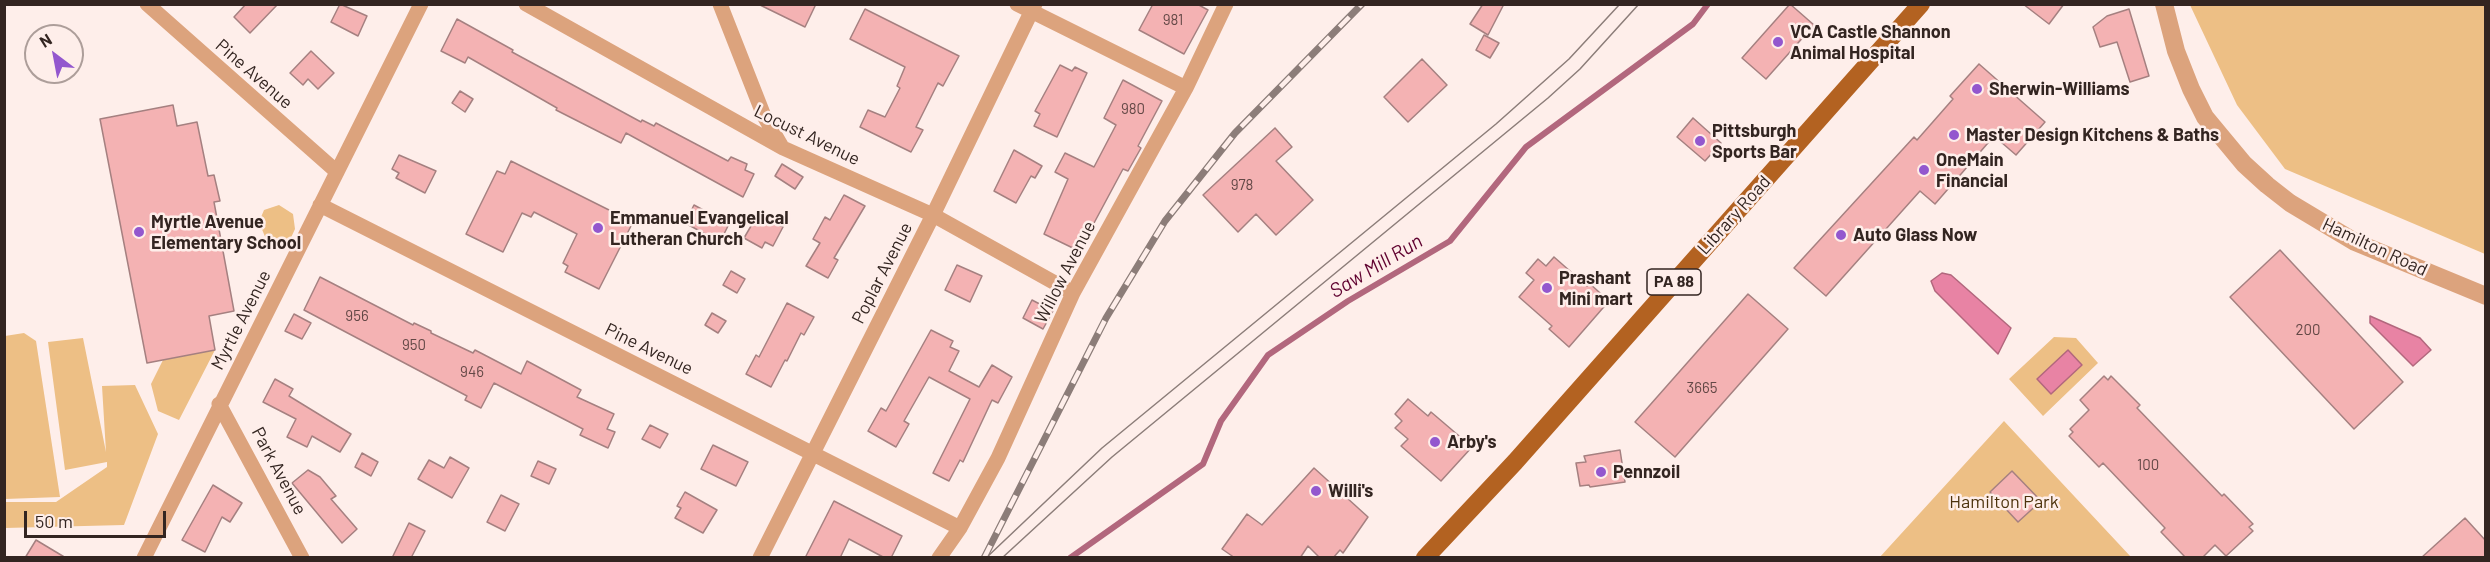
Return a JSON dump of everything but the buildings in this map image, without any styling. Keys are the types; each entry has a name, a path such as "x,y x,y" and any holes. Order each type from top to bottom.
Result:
{"main road":[{"name":"Library Road","path":"1425,558 1515,462 1921,4"}],"street":[{"name":"Pine Avenue","path":"147,4 337,172"},
{"name":"Myrtle Avenue","path":"144,558 421,4"},
{"name":"Locust Avenue","path":"526,4 783,148 933,215 1073,293"},
{"path":"720,4 764,116 783,148"},
{"path":"1017,4 1033,8 1186,88"},
{"name":"Willow Avenue","path":"939,558 960,528 998,458 1073,293 1186,88 1226,4"},
{"name":"Hamilton Road","path":"2164,4 2176,51 2205,117 2225,143 2259,178 2290,203 2355,242 2486,296"},
{"name":"Poplar Avenue","path":"760,558 933,215 1033,8"},
{"name":"Pine Avenue","path":"320,206 960,528"},
{"name":"Park Avenue","path":"219,404 302,558"}],"green space":[{"path":"2190,5 2485,5 2485,254 2285,169 2237,105"},
{"path":"279,205 293,214 295,229 289,242 275,248 268,244 259,222 264,210"},
{"path":"24,333 36,341 60,497 5,499 5,336"},
{"path":"2054,337 2076,338 2098,363 2043,416 2009,379"},
{"path":"83,338 106,452 102,386 135,385 158,434 124,525 5,528 5,502 56,502 107,467 107,462 65,470 48,342"},
{"path":"215,350 179,420 158,411 151,384 163,360"},
{"name":"Hamilton Park","path":"2004,421 2131,557 1879,558"}],"shaded area":[{"path":"1942,273 1951,275 2011,328 1998,354 1935,291 1931,281"},
{"path":"2370,316 2420,338 2431,350 2413,366 2370,323"},
{"path":"2068,350 2082,365 2051,394 2037,379"}],"waterway":[{"name":"Saw Mill Run","path":"1070,558 1203,464 1221,421 1268,355 1348,301 1450,241 1526,147 1693,24 1708,4"}],"tram line":[{"path":"986,558 1102,448 1496,124 1569,59 1620,4"},
{"path":"1002,558 1112,457 1548,98 1580,69 1639,4"}],"railway":[{"path":"984,558 1106,318 1165,221 1235,133 1362,4"}],"place":[{"name":"VCA Castle Shannon Animal Hospital","path":"1778,42"},
{"name":"Sherwin-Williams","path":"1977,89"},
{"name":"Master Design Kitchens & Baths","path":"1954,135"},
{"name":"Pittsburgh Sports Bar","path":"1700,141"},
{"name":"OneMain Financial","path":"1924,170"},
{"name":"Emmanuel Evangelical Lutheran Church","path":"598,228"},
{"name":"Myrtle Avenue Elementary School","path":"139,232"},
{"name":"Auto Glass Now","path":"1841,235"},
{"name":"Prashant Mini mart","path":"1547,288"},
{"name":"Arby's","path":"1435,442"},
{"name":"Pennzoil","path":"1601,472"},
{"name":"Willi's","path":"1316,491"}]}
